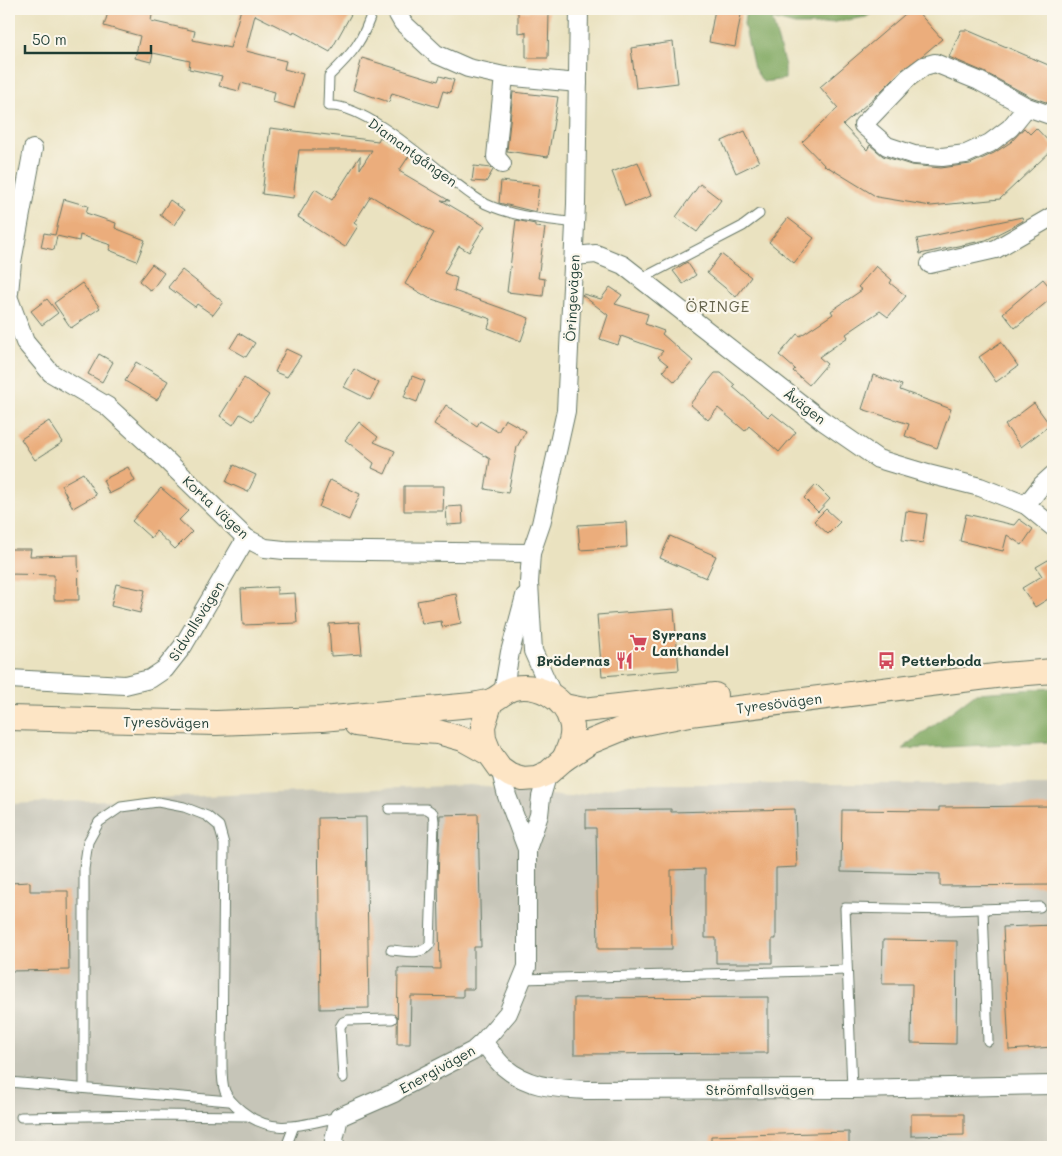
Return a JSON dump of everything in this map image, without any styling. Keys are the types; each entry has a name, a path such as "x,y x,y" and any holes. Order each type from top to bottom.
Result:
{"main road":[{"name":"Tyresövägen","path":"322,719 392,729 438,732 463,740 495,761 510,775 522,779 536,778 590,742 629,726 681,715 1003,675 1053,671"},
{"name":"Tyresövägen","path":"9,718 216,723 322,719 380,712 472,705 497,697 514,688 527,687 540,690 559,701 584,710 933,673 1003,675"},
{"path":"495,761 484,739 483,726 497,697"},
{"path":"556,766 570,746 572,733 571,722 559,701"}],"street":[{"path":"395,9 403,23 436,54 468,68 504,76 578,83"},
{"name":"Öringevägen","path":"559,701 533,651 529,583 531,553 540,524 566,411 576,222 579,9"},
{"path":"1027,107 1010,128 990,143 966,154 942,157 914,155 887,146 863,125 908,78 924,66 935,63 979,81 1027,107 1053,116"},
{"path":"502,164 496,157 504,76"},
{"path":"9,293 12,262 33,149"},
{"path":"930,264 996,249 1053,216"},
{"name":"Åvägen","path":"574,256 596,254 623,265 823,421 878,459 980,487 1026,505 1053,527"},
{"name":"Korta Vägen","path":"9,299 25,342 51,373 107,406 163,457 246,538 266,548 284,550 531,553"},
{"path":"1026,505 1053,475"},
{"name":"Sidvallsvägen","path":"9,679 125,685 150,679 165,670 183,646 246,538"},
{"name":"Öringevägen","path":"497,697 529,583"},
{"name":"Energivägen","path":"495,761 527,849"},
{"name":"Energivägen","path":"339,1117 394,1093 463,1056 483,1042 508,1013 527,967 527,849 539,815 541,797 556,766"},
{"name":"Strömfallsvägen","path":"483,1042 504,1066 520,1078 547,1088 586,1090 852,1089 1053,1086"},
{"path":"336,1147 334,1140 339,1117"}],"lane":[{"name":"Diamantgången","path":"373,9 367,27 352,55 329,76 328,106 351,110 378,123 484,203 508,212 576,222"},
{"path":"641,279 743,226 759,214"},
{"path":"84,1088 84,869 88,842 99,822 122,808 158,802 184,806 207,816 218,826 224,844 222,1084 229,1101 248,1116 266,1126 294,1126 339,1117"},
{"path":"389,809 427,809 433,813 434,821 430,944 427,950 420,952 391,950"},
{"path":"852,1089 845,908 951,910 1040,907"},
{"path":"983,909 988,1041"},
{"path":"522,978 847,970"},
{"path":"343,1078 340,1027 343,1022 348,1020 392,1019"},
{"path":"9,1082 229,1101"},
{"path":"21,1117 248,1116"},
{"path":"286,1147 294,1126"}],"shaded area":[{"path":"629,784 1053,784 1053,1147 9,1147 9,804 471,785 567,797"}],"green space":[{"path":"746,9 879,9 866,17 817,25 795,25 772,19 785,66 785,79 763,82 754,68 744,24"},
{"path":"1053,688 1053,742 902,749 976,693"}],"building":[{"path":"109,9 153,9 151,21 195,31 193,40 230,48 241,9 354,9 330,52 294,32 293,34 255,15 246,51 286,61 284,69 303,74 294,108 273,102 275,92 241,83 239,91 219,86 222,76 189,69 190,61 153,53 151,62 135,58 140,36 104,26"},
{"path":"715,9 742,9 735,47 709,42"},
{"path":"911,9 915,9 942,39 902,70 843,125 867,150 870,145 883,156 911,165 941,168 970,164 994,153 1011,142 1024,128 1030,134 1036,128 1053,146 1053,149 1000,199 931,206 877,197 827,168 802,142 838,108 820,87"},
{"path":"518,11 549,12 548,58 526,58 526,32 518,33"},
{"path":"961,30 967,30 1053,67 1052,104 1031,97 984,72 949,57"},
{"path":"673,42 678,83 636,88 631,48"},
{"path":"362,58 438,81 440,76 454,80 450,93 443,91 438,107 392,93 389,102 353,90"},
{"path":"513,92 558,97 548,157 507,151"},
{"path":"270,128 378,141 380,137 409,156 399,171 450,201 441,200 485,226 469,252 459,246 444,273 457,278 454,291 529,318 521,341 488,328 491,319 429,298 405,284 434,233 371,196 354,223 358,226 345,247 298,217 315,189 332,200 360,156 360,169 372,150 299,150 293,198 262,194"},
{"path":"745,131 759,162 736,173 722,141"},
{"path":"638,162 651,196 625,206 612,172"},
{"path":"474,166 491,168 493,170 486,182 472,181"},
{"path":"501,181 539,185 536,212 499,203"},
{"path":"700,184 721,200 697,232 676,217"},
{"path":"64,199 88,206 86,213 116,223 115,228 145,240 137,261 109,250 111,245 80,235 79,241 57,236 54,250 41,247 44,233 55,235"},
{"path":"170,200 184,210 174,225 160,215"},
{"path":"1022,217 1023,221 986,240 920,254 917,239"},
{"path":"788,218 814,238 794,263 769,242"},
{"path":"516,220 535,224 535,227 545,228 538,278 545,279 543,296 507,292"},
{"path":"721,254 751,277 736,297 707,273"},
{"path":"687,262 696,275 683,284 673,271"},
{"path":"152,264 164,273 151,291 139,281"},
{"path":"876,266 892,280 890,283 906,296 888,317 880,311 846,334 848,337 819,357 827,364 809,385 779,355 797,334 800,336 833,314 831,311 862,290 858,287"},
{"path":"182,270 223,302 213,315 197,304 195,307 168,287"},
{"path":"1043,279 1053,291 1053,297 1015,328 1003,313"},
{"path":"82,283 100,308 71,328 54,303"},
{"path":"610,287 622,295 615,304 648,314 645,324 664,331 662,334 693,361 675,382 663,371 668,365 658,357 663,351 621,336 618,345 600,339 608,315 582,295 601,299"},
{"path":"47,299 58,313 42,325 31,311"},
{"path":"239,333 255,343 246,357 230,348"},
{"path":"1001,342 1018,366 996,382 979,357"},
{"path":"286,349 301,356 287,377 275,372"},
{"path":"99,354 113,362 102,382 88,374"},
{"path":"136,362 168,381 157,400 125,381"},
{"path":"354,369 379,383 370,400 344,387"},
{"path":"715,373 721,373 735,385 733,387 768,417 772,413 796,432 779,452 749,426 745,431 718,408 708,420 690,404"},
{"path":"873,375 902,385 900,390 951,409 937,448 905,436 909,424 862,409"},
{"path":"412,376 425,381 417,402 404,397"},
{"path":"244,378 269,395 252,421 240,414 233,425 220,416"},
{"path":"1034,403 1050,425 1021,447 1005,425"},
{"path":"446,405 477,426 480,421 498,432 505,419 526,431 517,447 508,493 485,489 490,459 434,424"},
{"path":"49,421 63,442 35,460 21,439"},
{"path":"359,422 378,437 374,442 395,451 385,474 372,468 374,463 345,440"},
{"path":"234,465 256,475 248,492 226,482"},
{"path":"128,467 135,481 109,494 103,480"},
{"path":"83,473 96,495 73,508 61,485"},
{"path":"330,480 360,494 349,520 319,507"},
{"path":"816,485 830,499 818,512 804,498"},
{"path":"404,486 444,486 443,511 404,511"},
{"path":"161,488 188,511 179,520 192,532 175,549 156,531 151,538 132,521"},
{"path":"462,506 463,524 447,525 446,507"},
{"path":"826,509 840,522 828,534 814,521"},
{"path":"906,511 927,514 923,543 902,540"},
{"path":"966,514 1014,525 1019,519 1033,529 1022,545 1007,535 1003,551 960,541"},
{"path":"626,522 627,547 580,550 578,525"},
{"path":"670,536 716,556 706,578 660,558"},
{"path":"9,549 31,549 30,556 78,555 79,600 54,600 54,575 9,574"},
{"path":"1048,560 1053,568 1053,596 1035,607 1022,588 1042,576 1036,567"},
{"path":"116,584 145,590 140,613 111,606"},
{"path":"277,587 277,594 295,593 297,623 243,625 241,589"},
{"path":"456,594 461,623 442,627 441,621 422,624 417,601"},
{"name":"Syrrans Lanthandel","path":"674,609 679,670 602,676 597,615"},
{"path":"359,622 362,654 331,656 329,624"},
{"path":"1053,806 1053,885 940,886 940,874 841,872 842,810 939,811 939,807"},
{"path":"671,809 671,812 795,809 797,867 776,868 776,939 772,939 772,963 716,963 716,938 705,938 705,869 671,870 672,949 598,949 596,828 586,828 586,810"},
{"path":"478,814 481,947 474,947 474,989 463,989 463,997 411,996 410,1044 397,1044 398,968 440,969 438,882 440,815"},
{"path":"366,817 369,1008 320,1009 318,818"},
{"path":"30,882 30,891 68,891 69,970 9,971 9,883"},
{"path":"1053,925 1053,1047 1009,1050 1003,927"},
{"path":"883,940 957,941 956,1044 911,1043 912,984 882,984"},
{"path":"768,997 768,1053 574,1054 574,998"},
{"path":"911,1114 964,1114 964,1135 911,1136"},
{"path":"849,1132 849,1147 711,1147 711,1136"}],"place":[{"name":"Syrrans Lanthandel","path":"638,642"},
{"name":"Brödernas","path":"624,660"},
{"name":"Petterboda","path":"887,660"}],"district":[{"name":"ÖRINGE","path":"718,306"}]}
